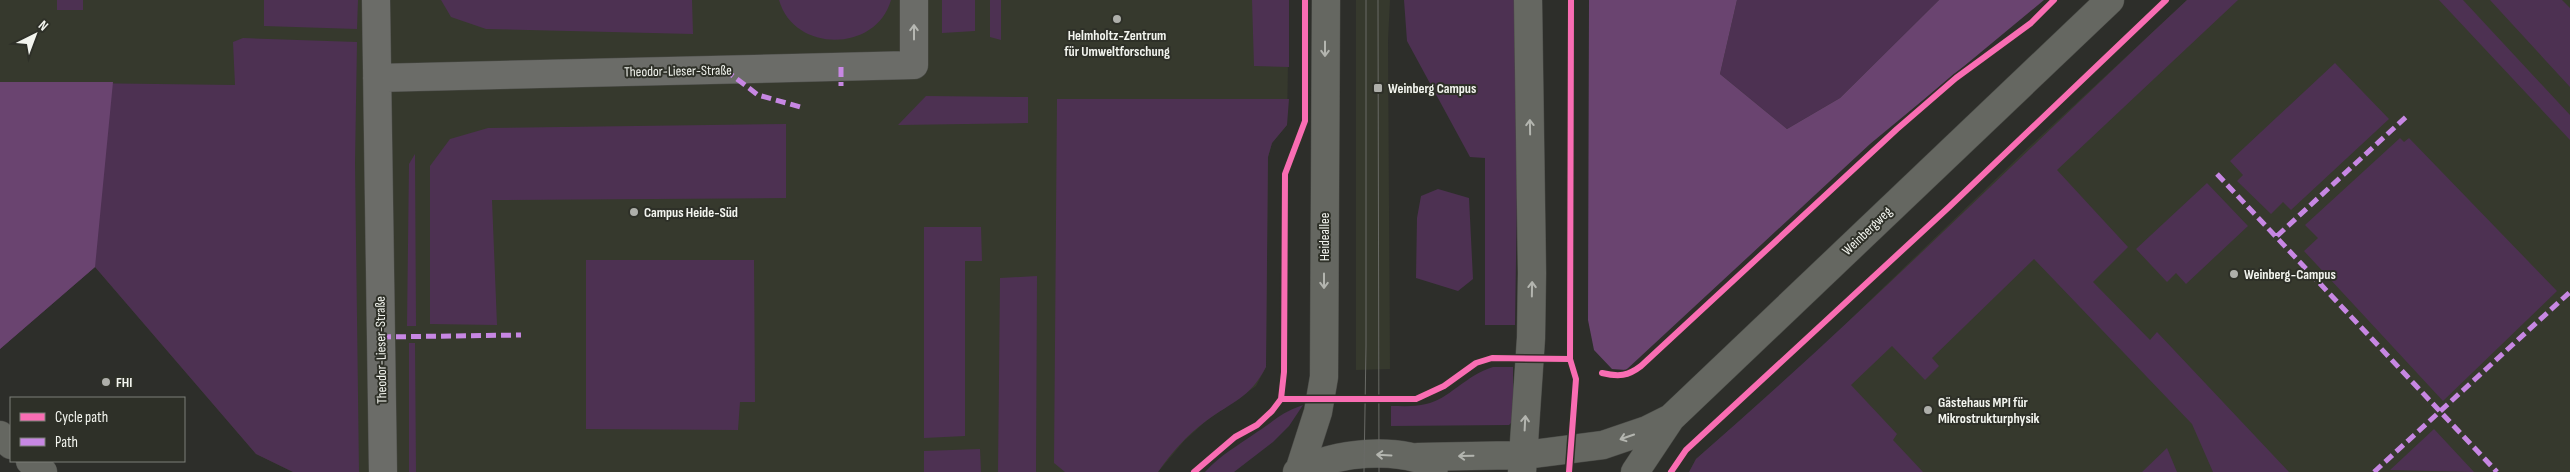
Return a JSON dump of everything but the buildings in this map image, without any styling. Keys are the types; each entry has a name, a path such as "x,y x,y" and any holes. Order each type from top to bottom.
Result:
{"main road":[{"name":"Heideallee","path":"1298,471 1318,412 1324,378 1326,0"},
{"path":"1523,463 1532,273 1528,0"},
{"name":"Weinbergweg","path":"1635,472 1672,418 2110,0"},
{"path":"1298,471 1334,459 1364,455 1523,463 1603,445 1647,430 1672,418"},
{"path":"0,435 10,444"},
{"path":"1418,457 1447,472"},
{"path":"31,462 43,472"}],"street":[{"name":"Theodor-Lieser-Straße","path":"376,0 383,472"},
{"name":"Theodor-Lieser-Straße","path":"377,78 914,65 914,0"}],"shaded area":[{"name":"Campus Heide-Süd","path":"0,0 1289,0 1287,125 1272,143 1268,157 1266,367 1256,386 1206,421 1184,441 1158,472 293,472 256,454 95,267 0,349"},
{"path":"57,0 83,0 83,10 57,10"},
{"path":"264,0 358,0 357,29 264,26"},
{"path":"441,0 692,0 693,34 486,29 451,17"},
{"path":"779,0 891,0 882,17 869,30 853,37 835,40 817,37 801,30 788,17"},
{"path":"942,0 975,0 975,31 942,33"},
{"path":"990,0 1001,0 1001,40 990,37"},
{"path":"1252,0 1289,0 1289,67 1254,66"},
{"path":"1356,0 1390,0 1388,41 1390,369 1356,370"},
{"path":"1404,0 1520,0 1515,325 1485,325 1485,158 1470,157 1407,41"},
{"path":"1589,0 1737,0 1720,74 1787,129 1840,98 1939,0 2044,0 1870,144 1626,370 1612,369 1594,350 1588,320"},
{"path":"1737,0 1939,0 1840,98 1787,129 1720,74"},
{"name":"Weinberg-Campus","path":"2187,0 2570,0 2570,472 1689,472 1696,459 1799,369 2029,147"},
{"path":"2187,0 2238,0 2057,170 2128,247 2093,282 2150,340 2157,332 2289,472 2213,472 2192,424 2034,259 1932,358 1939,366 1925,380 1892,346 1851,385 1897,434 1893,440 1923,472 1689,472 1696,459 1882,290"},
{"path":"2439,0 2463,0 2570,115 2570,140"},
{"path":"2490,0 2562,0 2570,8 2570,87"},
{"path":"243,38 357,42 355,163 359,472 293,472 256,454 95,267 0,349 0,82 235,85 233,42"},
{"path":"2335,63 2389,119 2291,210 2283,202 2271,214 2237,181 2243,175 2230,161"},
{"path":"0,82 113,82 95,267 0,349"},
{"path":"926,96 1028,97 1028,123 898,125"},
{"path":"1057,99 1289,99 1287,125 1272,143 1268,157 1266,367 1260,378 1247,393 1192,432 1158,472 1065,472 1054,463"},
{"path":"786,124 786,198 492,200 497,325 430,324 430,166 450,139 488,128"},
{"path":"2400,138 2404,142 2409,138 2557,291 2443,401 2304,251 2318,238 2305,225"},
{"path":"415,154 416,326 407,326 409,164"},
{"path":"2207,183 2248,226 2186,284 2176,273 2167,282 2136,249"},
{"path":"1438,189 1469,198 1473,279 1458,291 1416,278 1417,218 1421,196"},
{"path":"924,227 981,227 982,261 965,261 965,436 924,438"},
{"path":"586,260 754,260 755,402 740,402 738,430 586,429"},
{"path":"1037,276 1036,472 998,472 1000,278"},
{"path":"409,343 415,343 416,472 409,472"},
{"path":"1493,367 1513,367 1513,421 1509,425 1391,426 1391,406 1417,406 1434,402 1474,376"},
{"path":"1303,405 1289,426 1273,442 1234,472 1205,472 1223,455 1278,417"},
{"path":"2434,429 2474,472 2390,470"},
{"path":"2167,448 2177,472 2142,472"},
{"path":"980,449 981,472 924,472 924,451"}],"tram line":[{"path":"1364,472 1366,0"},
{"path":"1378,0 1379,472"}],"marked path":[{"path":"841,67 841,86"},
{"path":"725,70 758,95 804,108"},
{"path":"2277,236 2407,116"},
{"path":"2217,174 2497,472"},
{"path":"2374,472 2570,292"},
{"path":"381,337 521,335"}],"cycle path":[{"path":"1194,472 1235,437 1257,425 1272,411 1281,399 1284,372 1285,174 1305,121 1305,0"},
{"path":"1569,472 1576,379 1570,359 1571,0"},
{"path":"1602,373 1623,375 1641,366 1897,129 1956,78 2031,23 2054,0"},
{"path":"1671,472 1686,450 1949,207 2166,0"},
{"path":"1281,399 1416,399 1444,386 1476,363 1492,358 1570,359"}],"place":[{"name":"Helmholtz-Zentrum für Umweltforschung","path":"1117,19"},
{"name":"Weinberg Campus","path":"1378,88"},
{"name":"Campus Heide-Süd","path":"634,212"},
{"name":"Weinberg-Campus","path":"2234,274"},
{"name":"FHI","path":"106,382"},
{"name":"Gästehaus MPI für Mikrostrukturphysik","path":"1928,410"}]}
